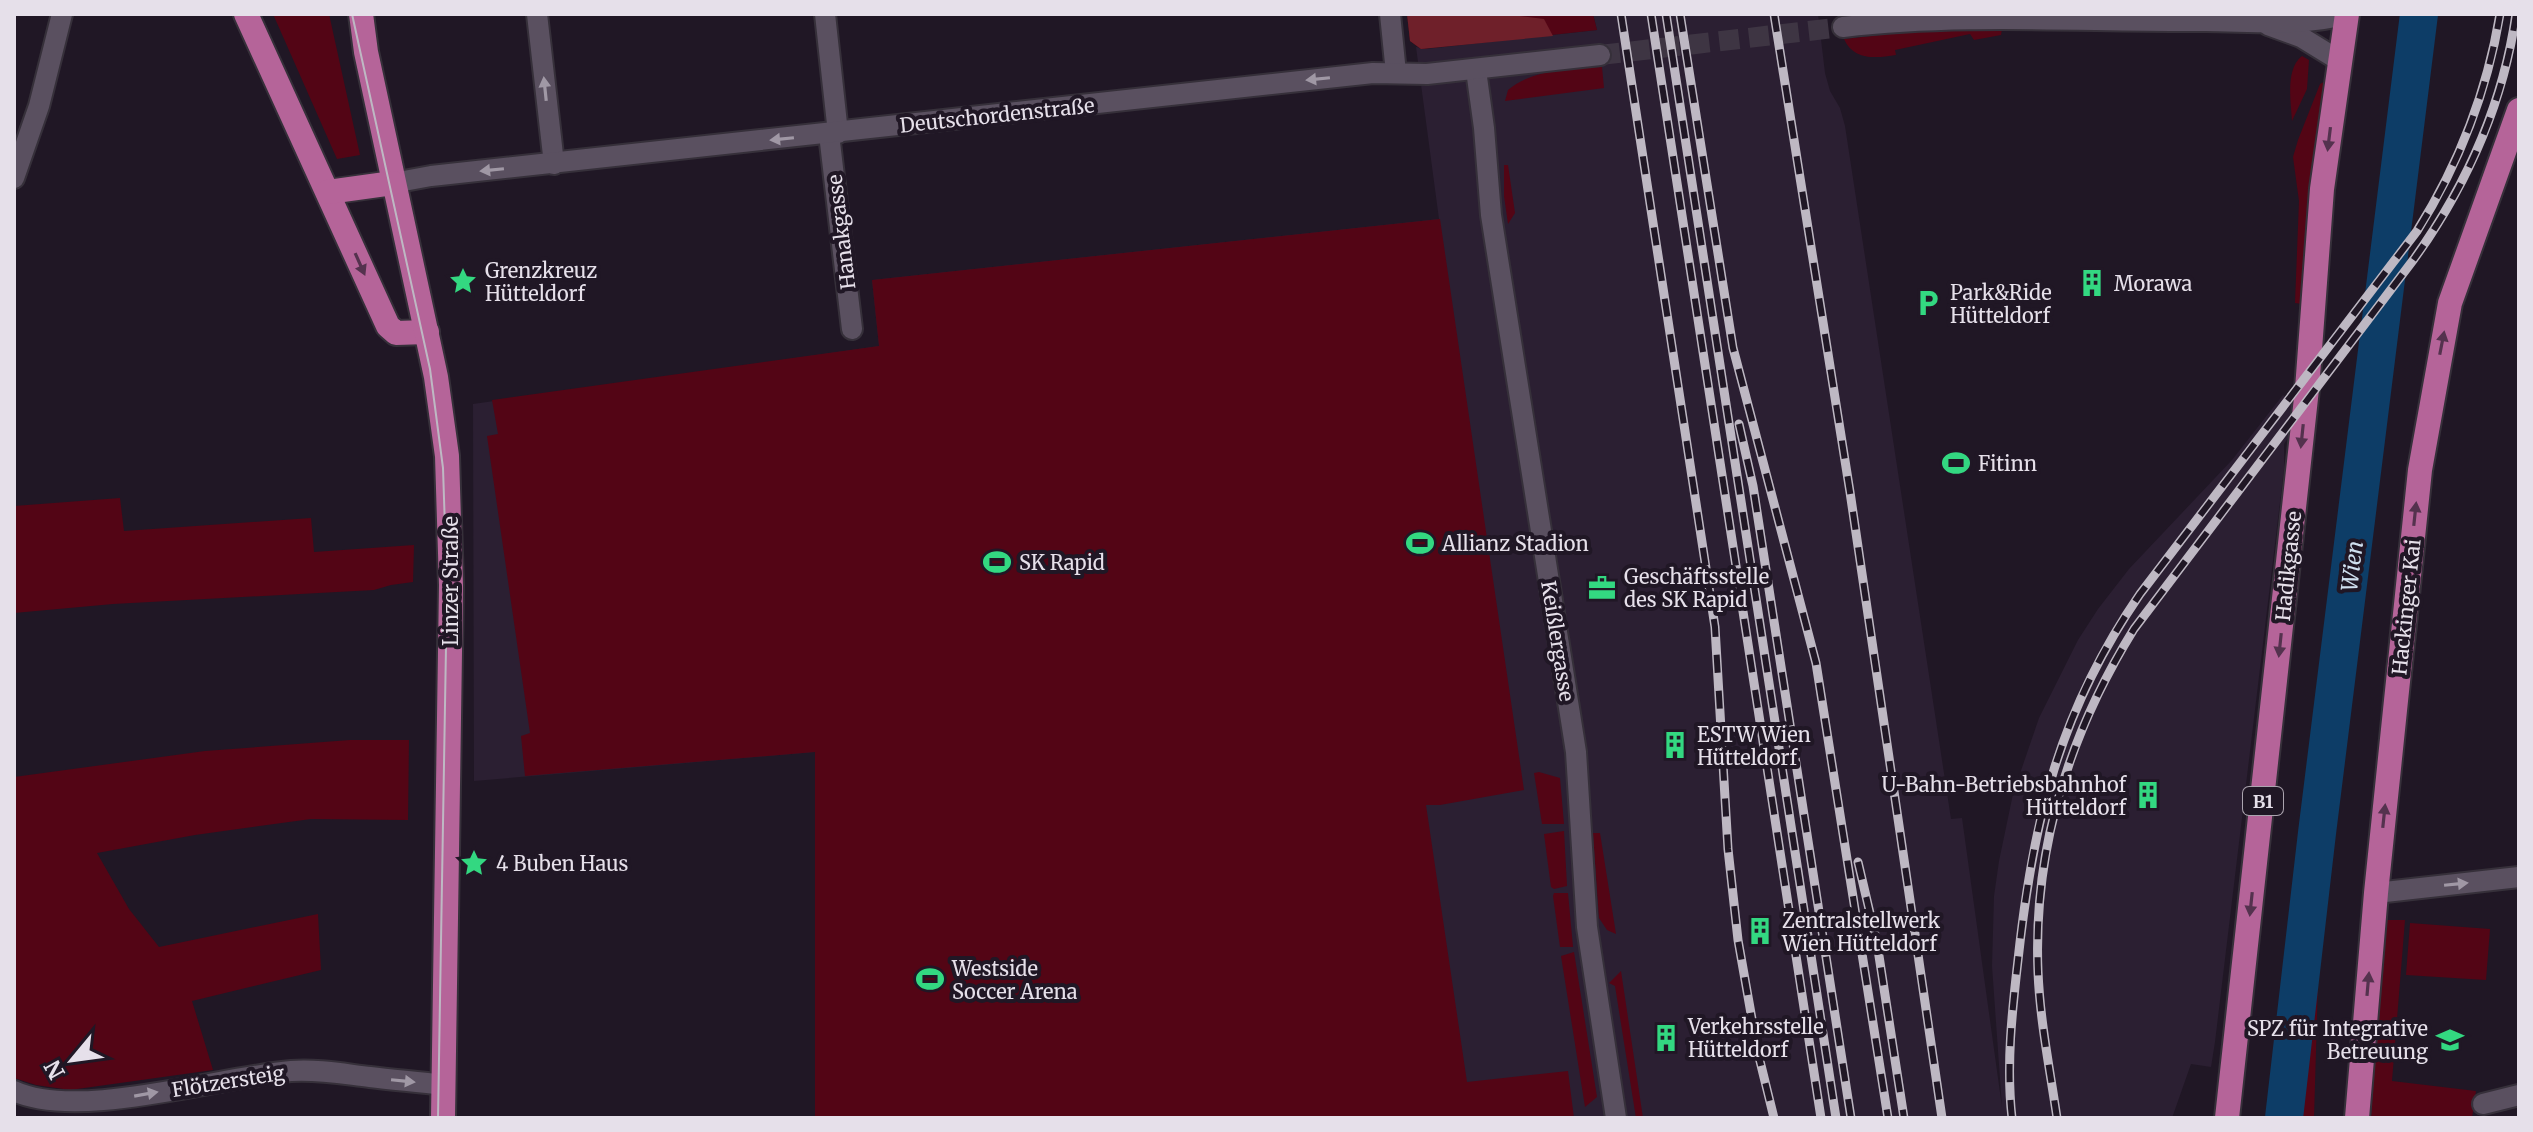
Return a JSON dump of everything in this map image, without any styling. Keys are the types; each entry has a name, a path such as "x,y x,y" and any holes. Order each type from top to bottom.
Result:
{"main road":[{"path":"246,14 390,330 400,333 427,332"},
{"name":"Linzer Straße","path":"352,14 366,52"},
{"name":"Linzer Straße","path":"361,14 366,52 444,422 450,496 443,1118"},
{"name":"Hadikgasse","path":"2227,1118 2307,389 2322,189 2346,14"},
{"name":"Hackinger Kai","path":"2357,1118 2376,893 2427,419 2450,303 2519,110"},
{"path":"328,192 393,183"}],"street":[{"path":"14,178 39,106 62,14"},
{"path":"537,14 554,164"},
{"name":"Hanakgasse","path":"825,14 852,329"},
{"path":"1390,14 1396,73"},
{"path":"1843,27 1972,18 2324,18 2346,14"},
{"path":"2261,18 2301,37 2340,61"},
{"name":"Deutschordenstraße","path":"393,183 431,176 1347,76 1476,70 1600,55"},
{"name":"Keißlergasse","path":"1476,70 1491,215 1576,752 1584,907 1616,1118"},
{"path":"2376,893 2519,877"},
{"name":"Flötzersteig","path":"14,1091 28,1097 76,1101 122,1098 247,1076 295,1071 329,1071 443,1085"},
{"path":"2483,1104 2519,1095"}],"shaded area":[{"path":"273,14 329,14 360,155 337,159"},
{"path":"1407,14 1593,14 1597,30 1421,49 1410,41"},
{"path":"1407,14 1502,14 1544,19 1553,36 1421,49 1410,41"},
{"path":"1593,14 1818,14 1825,73 1845,126 1951,819 1962,818 2002,1107 1992,966 1994,896 2013,794 2039,718 2078,640 2129,569 2232,460 2283,395 2294,403 2290,435 2284,444 2284,469 2211,1067 2191,1064 2172,1118 815,1118 815,752 474,781 473,404 879,346 872,280 1439,219 1416,47 1426,49 1597,30"},
{"path":"1936,29 1985,30 2002,29 2001,35 1974,40 1970,34 1895,50 1896,55 1881,57 1860,55 1844,39"},
{"path":"2302,56 2309,60 2307,89 2292,121 2291,77"},
{"path":"1602,67 1604,88 1505,101 1508,90 1540,74"},
{"path":"2324,82 2302,304 2295,303 2299,201 2293,157 2320,84"},
{"path":"1504,165 1508,165 1515,213 1508,224 1504,196"},
{"name":"SK Rapid","path":"1440,219 1524,790 1426,805 1467,1082 1568,1071 1574,1118 815,1118 815,752 525,776 521,736 530,733 487,436 498,434 492,400 879,346 872,280"},
{"path":"120,498 124,531 311,518 314,552 414,545 413,582 374,590 113,604 14,613 14,506"},
{"path":"350,740 409,740 408,820 311,819 97,853 129,909 159,947 318,914 321,970 192,1001 213,1070 70,1090 14,1078 14,777 205,751"},
{"path":"1534,773 1560,778 1564,824 1542,824"},
{"path":"1564,831 1567,886 1554,889 1551,887 1544,834"},
{"path":"1593,833 1600,833 1616,934 1607,930 1599,918"},
{"path":"1554,893 1568,893 1573,947 1560,947"},
{"path":"2385,920 2405,920 2392,1081 2476,1091 2472,1118 2371,1118"},
{"path":"2410,923 2490,929 2486,980 2406,975"},
{"path":"1574,952 1597,1097 1585,1107 1561,956"},
{"path":"1621,971 1643,1118 1636,1118 1615,986 1609,983"},
{"path":"2287,979 2293,988 2285,1044 2280,1047"},
{"path":"2318,982 2314,1118 2291,1118 2295,1050 2303,1037 2309,990"}],"water":[{"path":"2289,969 2316,971 2318,982 2309,990 2303,1037 2295,1050 2291,1118 2272,1118 2280,1074 2279,1047 2285,1044 2293,989 2287,979"}],"waterway":[{"name":"Wien","path":"2284,1118 2419,14"}],"tunnel":[{"path":"1600,55 1843,27"}],"tram line":[{"path":"352,14 430,369 443,468 447,588 438,1118"}],"railway":[{"path":"1621,14 1715,627 1728,849 1738,940 1758,1053 1774,1118"},
{"path":"1651,14 1821,1118"},
{"path":"1666,14 1836,1118"},
{"path":"1680,14 1733,348 1816,663 1888,1118"},
{"path":"1774,14 1850,492 1942,1118"},
{"path":"2012,1118 2012,1019 2032,860 2054,769 2089,681 2140,594 2417,231 2446,180 2469,127 2487,71 2500,14"},
{"path":"2057,1118 2039,990 2038,926 2049,837 2074,751 2091,710 2134,629 2433,231 2466,173 2492,112 2516,14"},
{"path":"1739,424 1753,486 1851,1118"},
{"path":"1858,862 1877,943 1904,1118"}],"place":[{"name":"Grenzkreuz Hütteldorf","path":"463,281"},
{"name":"Morawa","path":"2092,283"},
{"name":"Park&Ride Hütteldorf","path":"1928,303"},
{"name":"Fitinn","path":"1956,463"},
{"name":"Allianz Stadion","path":"1420,543"},
{"name":"SK Rapid","path":"997,562"},
{"name":"Geschäftsstelle des SK Rapid","path":"1602,588"},
{"name":"ESTW Wien Hütteldorf","path":"1675,745"},
{"name":"U-Bahn-Betriebsbahnhof Hütteldorf","path":"2148,795"},
{"name":"4 Buben Haus","path":"474,863"},
{"name":"Zentralstellwerk Wien Hütteldorf","path":"1760,931"},
{"name":"Westside Soccer Arena","path":"930,979"},
{"name":"Verkehrsstelle Hütteldorf","path":"1666,1038"},
{"name":"SPZ für Integrative Betreuung","path":"2450,1040"}]}
